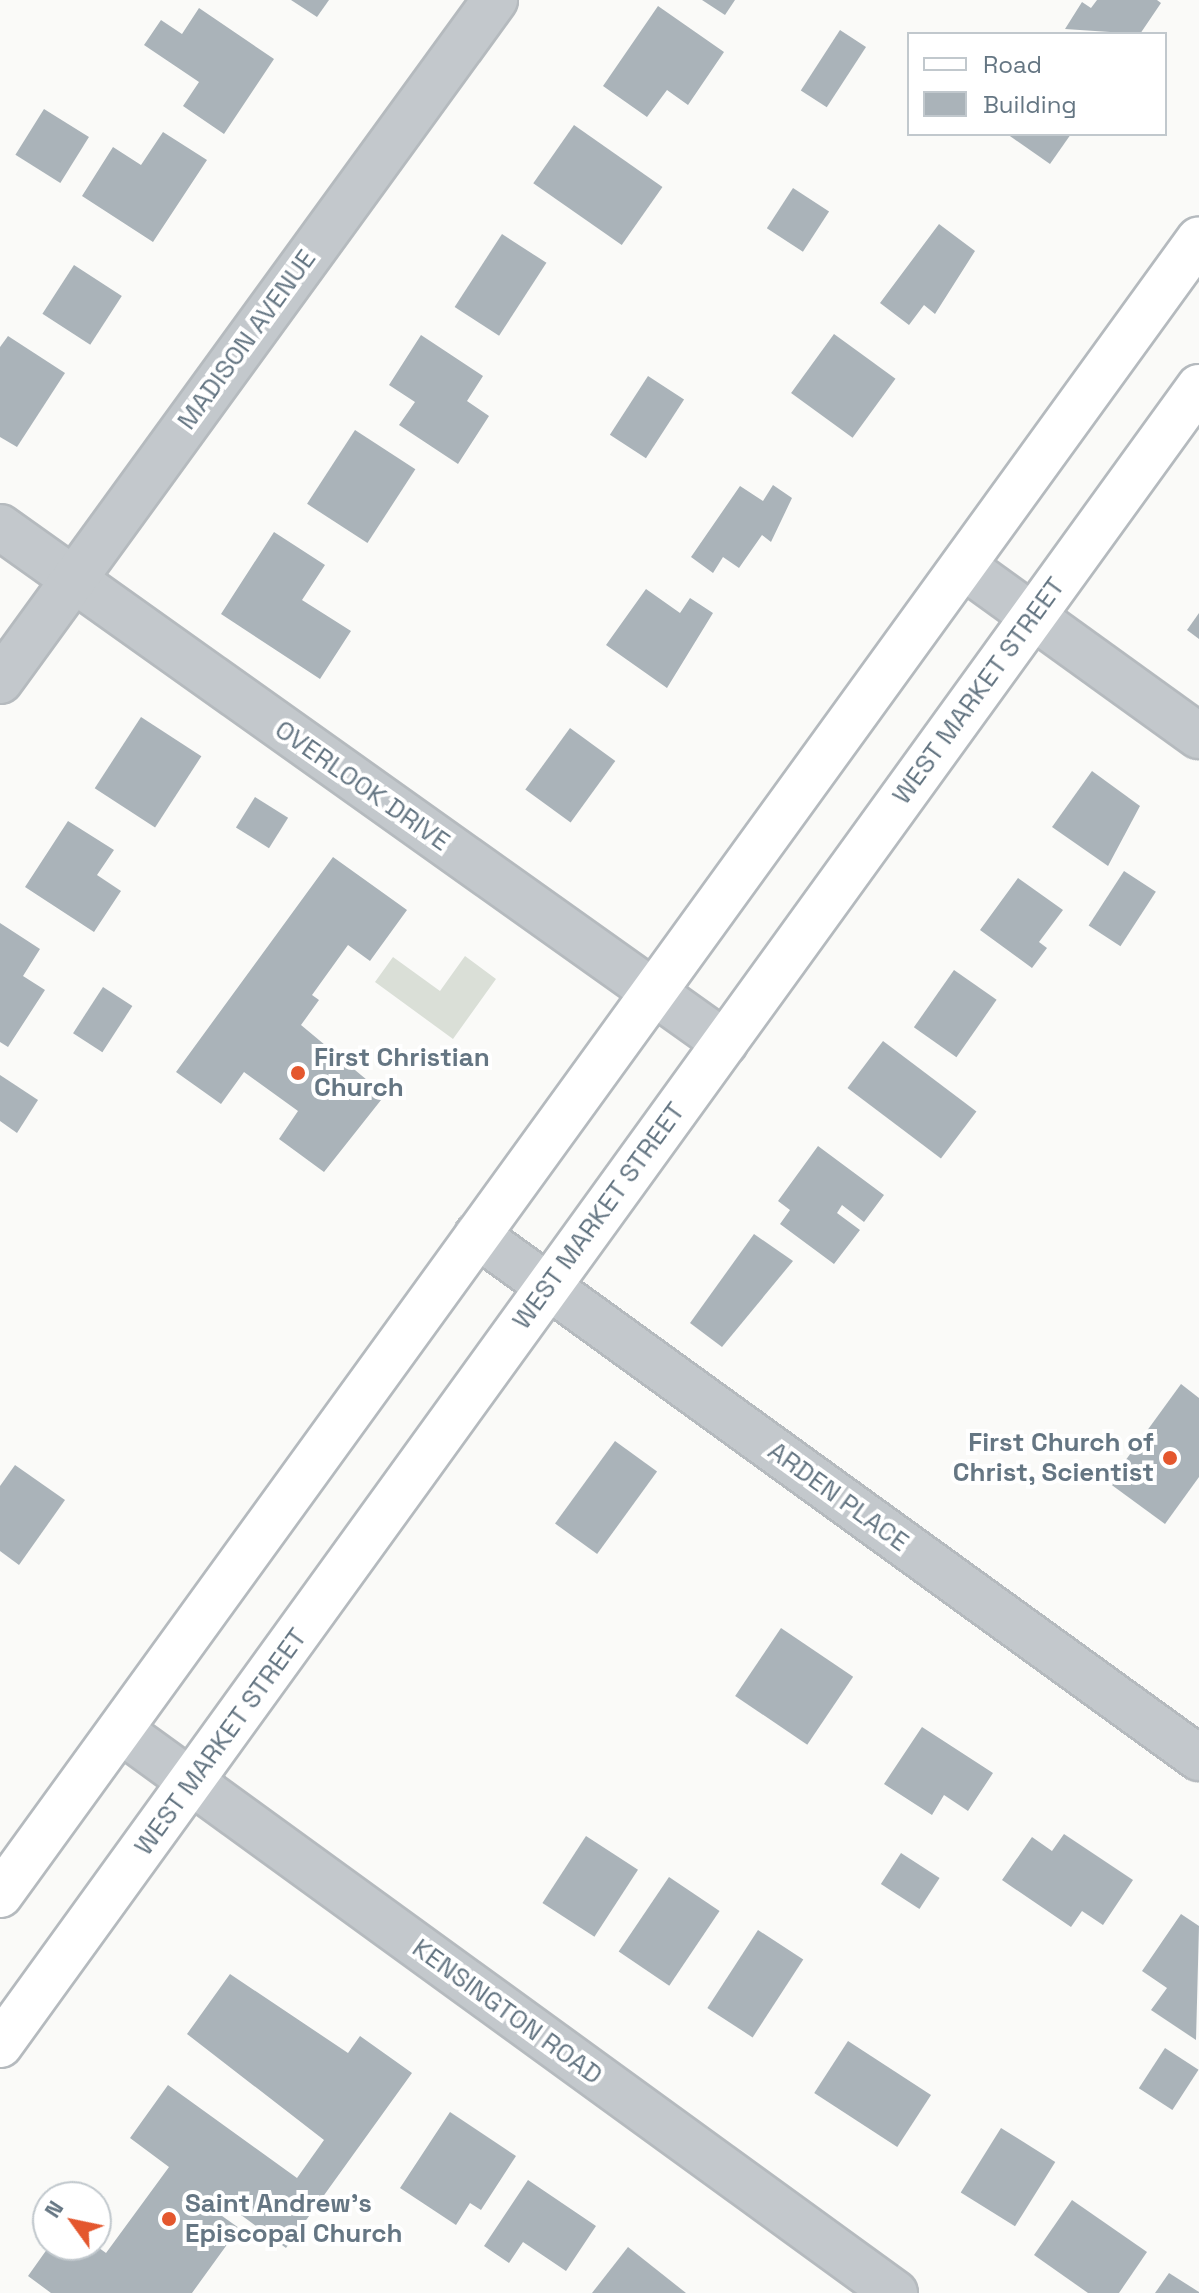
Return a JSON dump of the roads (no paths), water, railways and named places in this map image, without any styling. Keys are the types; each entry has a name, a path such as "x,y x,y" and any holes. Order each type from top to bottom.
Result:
{"main road":[{"path":"0,1895 1199,239"},
{"name":"WEST MARKET STREET","path":"0,2045 1199,387"}],"street":[{"name":"MADISON AVENUE","path":"0,681 495,0"},
{"name":"OVERLOOK DRIVE","path":"0,527 725,1043"},
{"path":"963,566 1199,736"},
{"name":"ARDEN PLACE","path":"477,1235 1199,1758"},
{"name":"KENSINGTON ROAD","path":"120,1730 895,2293"}],"place":[{"name":"First Christian Church","path":"298,1073"},
{"name":"First Church of Christ, Scientist","path":"1170,1458"},
{"name":"Saint Andrew's Episcopal Church","path":"169,2219"}]}
